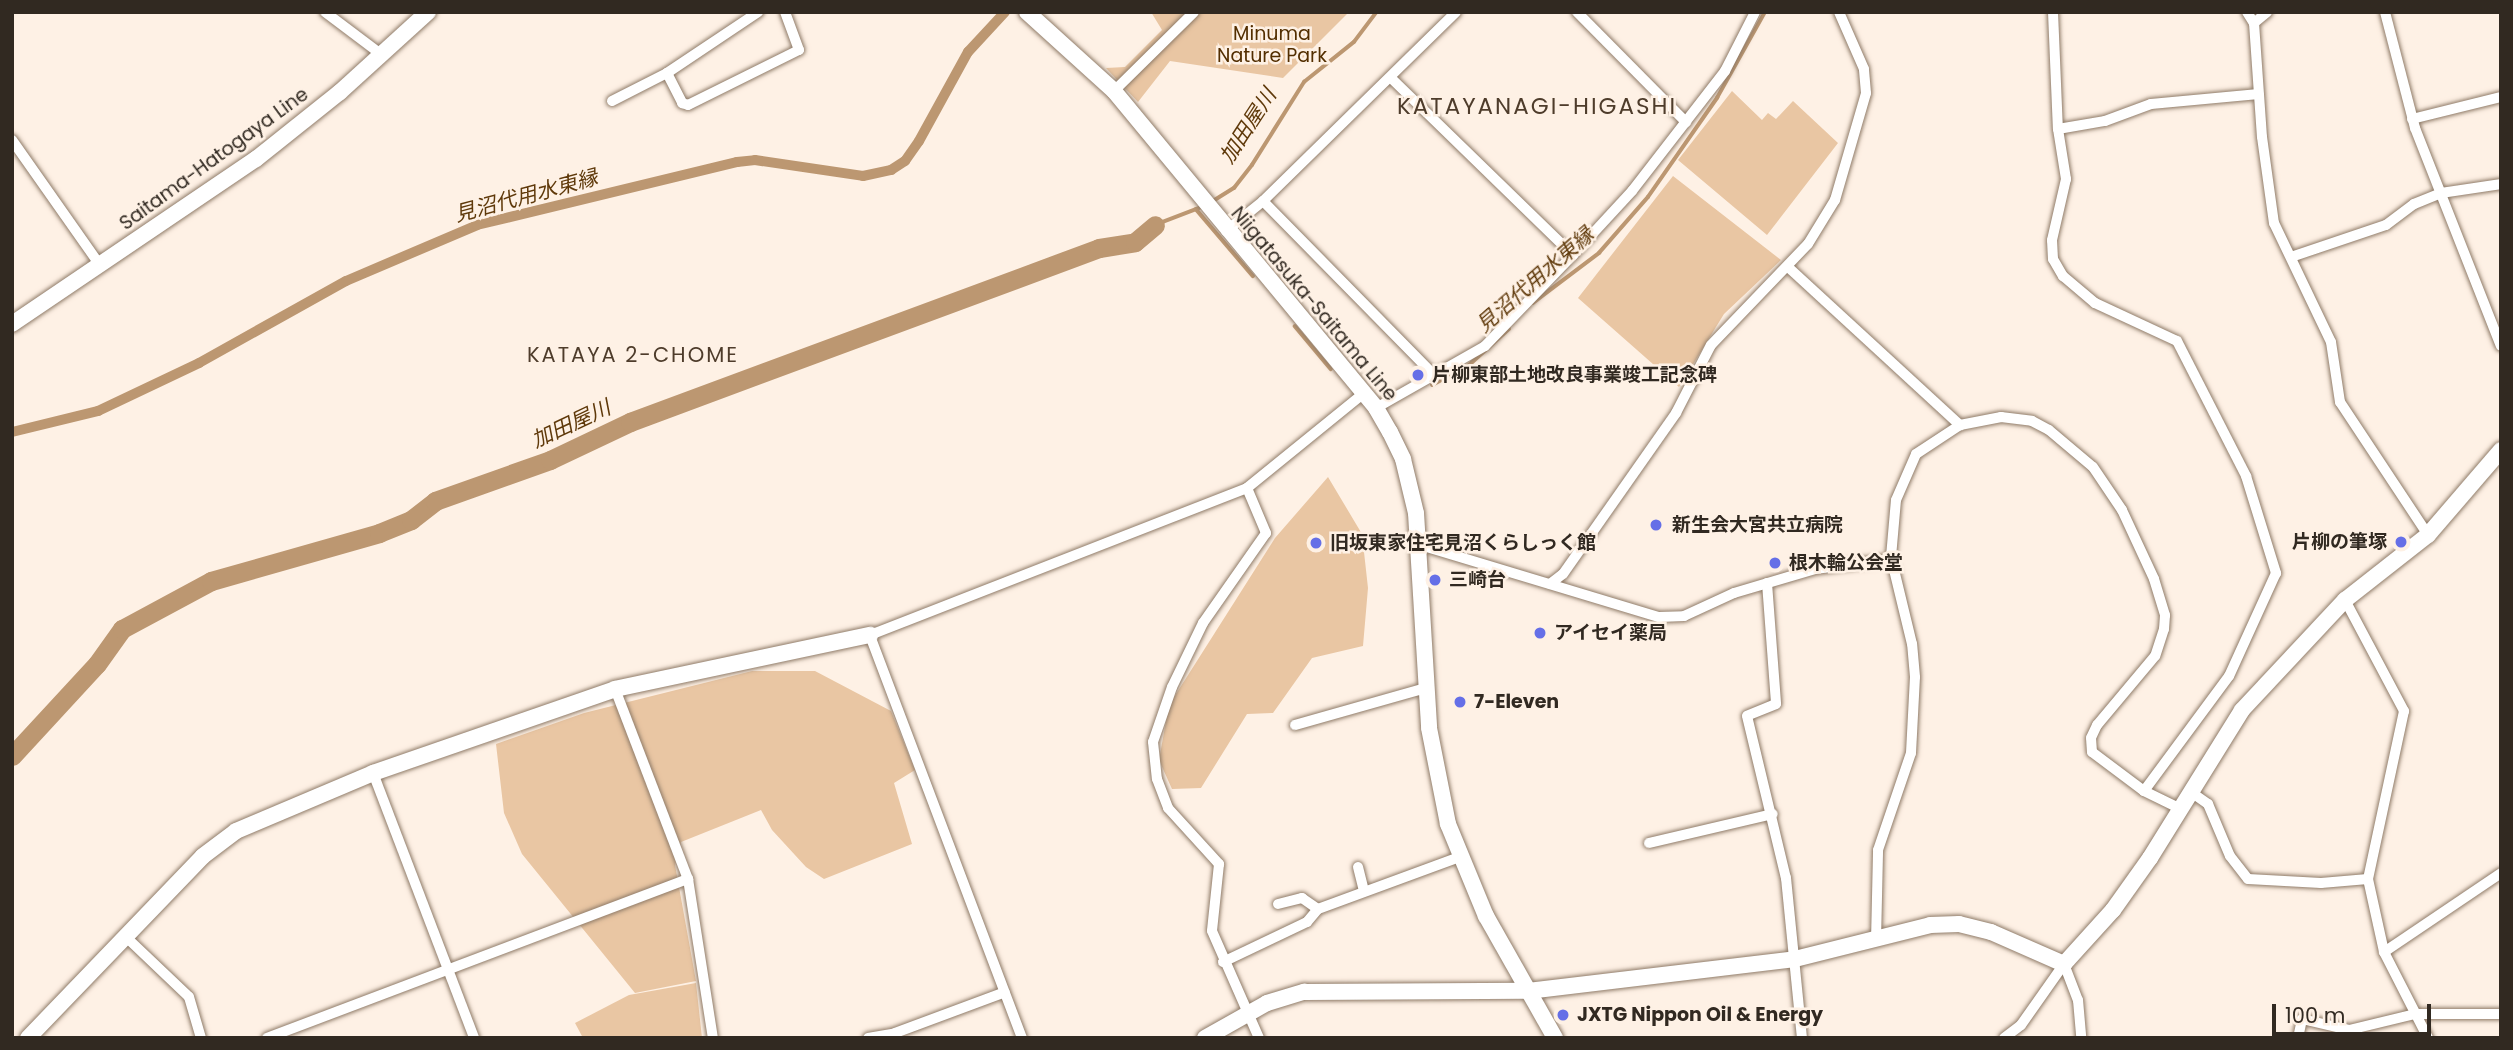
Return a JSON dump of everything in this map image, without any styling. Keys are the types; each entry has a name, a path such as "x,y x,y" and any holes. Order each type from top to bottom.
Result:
{"street":[{"path":"325,12 382,55"},
{"name":"Saitama-Hatogaya Line","path":"12,324 256,159 382,55 428,12"},
{"path":"612,101 667,73 758,12"},
{"path":"667,73 682,103 688,105 799,50 785,12"},
{"name":"Niigatasuka-Saitama Line","path":"1027,12 1114,91 1226,231 1376,408 1411,485 1420,545 1426,688 1439,791 1459,857 1555,1038"},
{"path":"1114,91 1194,12"},
{"path":"1226,231 1263,201 1456,12"},
{"path":"1577,12 1686,122"},
{"path":"1376,408 1485,346 1573,255 1632,191 1725,71 1755,12"},
{"path":"1550,584 1563,574 1670,423 1711,345 1788,267 1835,200 1866,93 1864,69 1839,12"},
{"path":"2053,12 2058,128 2066,179 2052,240 2053,259 2063,276 2095,303 2176,341 2246,476 2276,573 2229,676 2144,791"},
{"path":"2247,12 2254,23 2274,223 2331,342 2340,401 2428,535"},
{"path":"2254,23 2267,12"},
{"path":"2385,12 2412,119 2501,346"},
{"path":"1391,78 1573,255"},
{"path":"2058,128 2105,121 2151,104 2259,94"},
{"path":"2412,119 2501,97"},
{"path":"12,140 100,265"},
{"path":"2291,257 2386,225 2414,204 2441,193 2501,184"},
{"path":"1263,201 1435,376"},
{"path":"1788,267 1960,425"},
{"path":"27,1038 203,856 236,831 373,773 615,689 870,635 1247,488 1364,393"},
{"path":"1876,941 1878,850 1911,753 1915,677 1912,644 1892,559 1894,511 1905,471 1925,445 1960,425 2001,417 2032,421 2049,430 2093,467 2122,510 2154,579 2165,615 2164,629 2155,656 2115,700 2091,738 2092,751 2144,791 2181,809"},
{"path":"2004,1038 2021,1025 2064,964 2113,910 2181,809 2242,710 2345,600 2428,535 2501,450"},
{"path":"1247,488 1266,533 1203,623 1172,687 1153,742 1157,779 1168,808 1219,864 1211,914 1216,947 1259,1038"},
{"path":"1420,545 1614,606 1673,617 1767,583 1815,569 1892,559"},
{"path":"1767,583 1776,704 1747,716 1773,814 1794,959 1802,1038"},
{"path":"2345,600 2404,711 2368,879 2384,952 2428,1038"},
{"path":"870,635 1022,1038"},
{"path":"1294,725 1426,688"},
{"path":"615,689 688,878 713,1038"},
{"path":"373,773 474,1038"},
{"path":"2191,792 2208,804 2230,856 2248,879 2321,884 2368,879"},
{"path":"1649,843 1773,814"},
{"path":"1223,962 1307,922 1318,909 1459,857"},
{"path":"1358,867 1364,891"},
{"path":"2384,952 2501,873"},
{"path":"267,1038 688,878"},
{"path":"1278,904 1302,898 1318,909"},
{"path":"1205,1038 1286,996 1323,990 1528,991 1794,959 1876,941 1930,925 1959,924 1991,932 2064,964 2078,1000 2081,1038"},
{"path":"125,936 189,997 201,1038"},
{"path":"868,1038 896,1035 1005,992"},
{"path":"2298,1038 2302,1019 2349,1030 2415,1014 2501,1014"}],"green space":[{"name":"Minuma Nature Park","path":"1151,12 1349,12 1283,78 1170,61 1138,102 1106,68 1125,67 1162,30"},
{"path":"1732,91 1762,120 1768,113 1776,119 1793,101 1838,143 1767,235 1678,160"},
{"path":"1673,176 1781,260 1724,314 1679,387 1578,298"},
{"path":"1328,477 1362,534 1368,588 1363,646 1312,658 1273,713 1247,714 1201,788 1172,789 1159,760 1169,705 1275,538"},
{"path":"752,671 815,671 891,711 915,770 894,783 912,844 824,879 806,867 772,830 761,810 681,842 675,865 696,981 635,993 522,854 504,813 496,744 584,713"},
{"path":"696,983 702,1038 583,1038 575,1023 629,995"}],"waterway":[{"name":"見沼代用水東縁","path":"12,432 98,411 199,363 346,281 477,225 737,162 755,160 863,176 891,170 905,161 919,141 968,52 1005,12"},
{"name":"加田屋川","path":"1213,201 1234,188 1252,165 1304,82 1354,42 1377,12"},
{"name":"見沼代用水東縁","path":"1533,303 1599,253 1648,197 1717,98 1765,12"},
{"name":"加田屋川","path":"1155,225 1199,208"},
{"name":"見沼代用水東縁","path":"1196,209 1253,276"},
{"name":"加田屋川","path":"12,756 97,664 122,629 211,581 379,533 411,520 435,501 550,460 630,422 1099,248 1135,242 1155,225"},
{"name":"見沼代用水東縁","path":"1295,326 1331,369"},
{"name":"見沼代用水東縁","path":"1432,385 1468,366 1509,329"}],"place":[{"name":"片柳東部土地改良事業竣工記念碑","path":"1418,375"},
{"name":"新生会大宮共立病院","path":"1656,525"},
{"name":"片柳の筆塚","path":"2401,542"},
{"name":"旧坂東家住宅見沼くらしっく館","path":"1316,543"},
{"name":"根木輪公会堂","path":"1775,563"},
{"name":"三崎台","path":"1435,580"},
{"name":"アイセイ薬局","path":"1540,633"},
{"name":"7-Eleven","path":"1460,702"},
{"name":"JXTG Nippon Oil & Energy","path":"1563,1015"}],"district":[{"name":"KATAYANAGI-HIGASHI","path":"1537,106"},
{"name":"KATAYA 2-CHOME","path":"633,355"}]}
